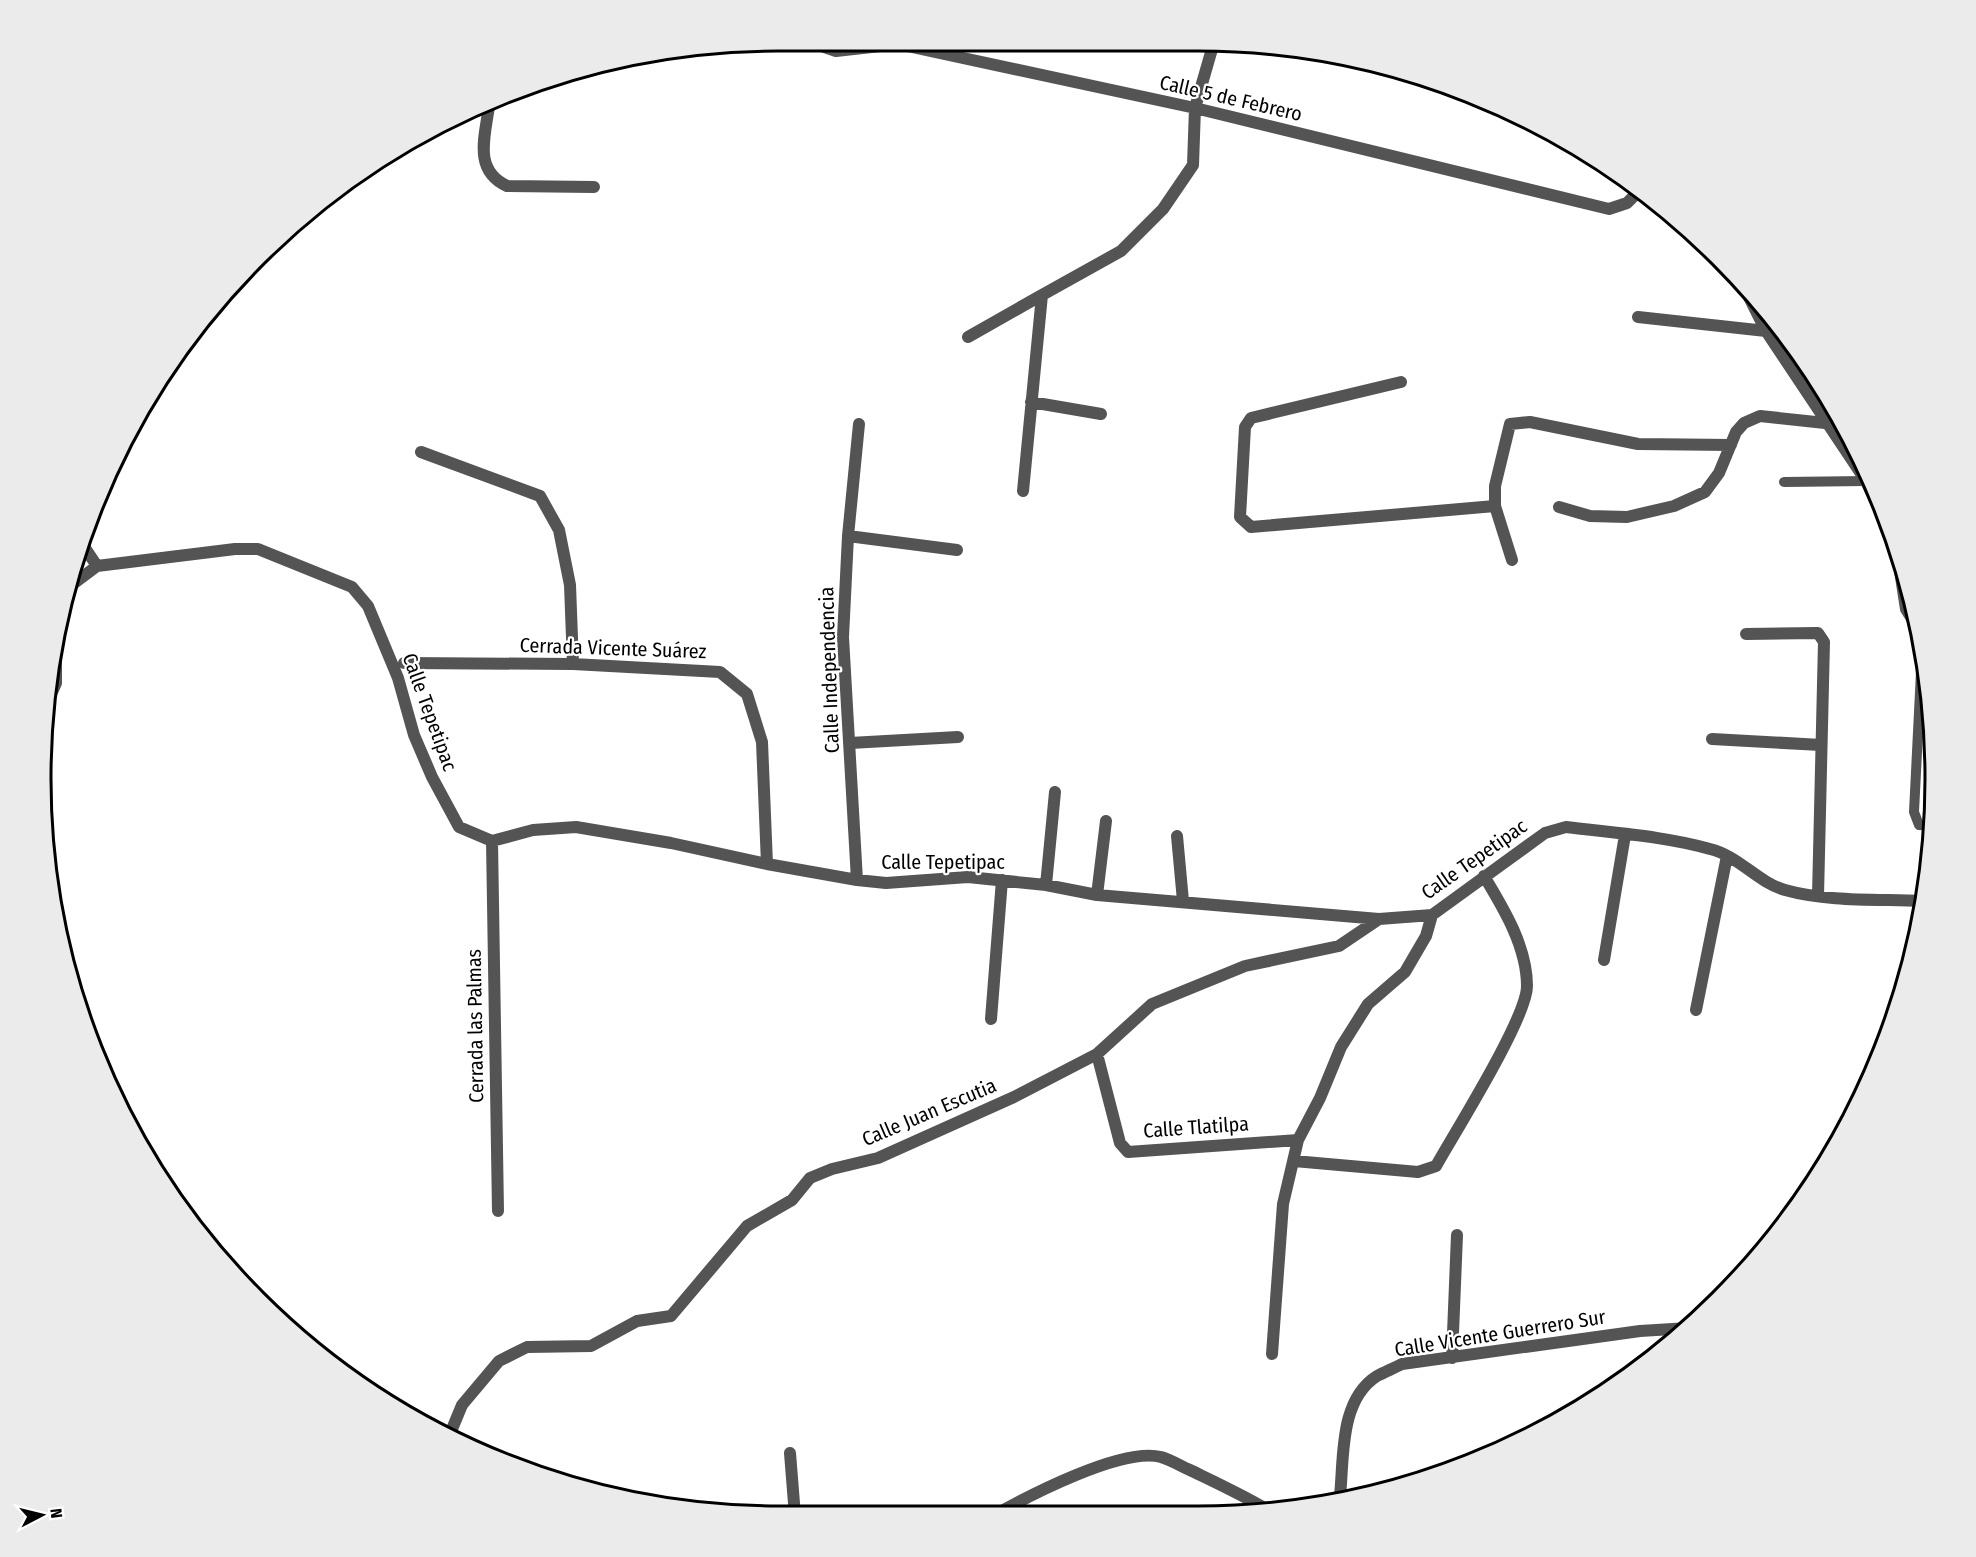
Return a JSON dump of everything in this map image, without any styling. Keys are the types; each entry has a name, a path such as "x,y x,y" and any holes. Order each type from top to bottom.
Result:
{"street":[{"name":"Calle 5 de Febrero","path":"931,51 1196,108 1609,209 1627,203 1634,197"},
{"path":"968,337 1121,251 1163,209 1193,165 1196,108 1211,52"},
{"path":"488,111 484,149 485,167 495,180 507,186 594,187"},
{"path":"1023,491 1042,296"},
{"path":"1638,317 1766,331"},
{"path":"1759,317 1825,423 1851,458"},
{"path":"1401,382 1251,418 1245,427 1240,518 1251,527 1495,506"},
{"path":"1031,402 1101,414"},
{"path":"1559,507 1590,516 1627,517 1674,506 1705,492 1719,472 1736,432 1744,423 1760,416 1825,423"},
{"path":"1512,560 1495,506 1496,486 1510,424 1530,422 1638,444 1731,445"},
{"name":"Calle Independencia","path":"857,880 843,637 848,536 860,424"},
{"path":"421,452 540,496 559,530 570,585 573,664"},
{"path":"848,536 957,550"},
{"name":"Calle Tepetipac","path":"97,566 235,549 258,549 352,587 368,606 398,678 414,735 432,777 459,827 492,841 533,830 576,827 671,843 767,864 857,880 886,883 968,877 1046,885 1097,895 1379,919 1432,915 1545,833 1566,827 1712,849 1740,862 1756,877 1784,890 1818,896 1914,901"},
{"path":"79,580 97,566 88,552"},
{"path":"1746,634 1818,633 1824,642 1818,896"},
{"name":"Cerrada Vicente Suárez","path":"404,663 573,664 720,672 747,694 762,742 767,864"},
{"path":"850,743 957,737"},
{"path":"1712,739 1821,745"},
{"path":"1046,885 1055,792"},
{"path":"1097,895 1106,821"},
{"path":"1604,960 1625,835"},
{"path":"1177,836 1183,901"},
{"name":"Cerrada las Palmas","path":"492,841 498,1211"},
{"path":"1696,1010 1727,856"},
{"path":"1294,1161 1418,1172 1436,1166 1517,1020 1527,987 1519,946 1506,913 1484,876"},
{"path":"991,1019 1002,880"},
{"path":"1272,1354 1283,1204 1298,1140 1320,1098 1341,1047 1368,1005 1405,972 1426,936 1432,915"},
{"name":"Calle Juan Escutia","path":"452,1428 462,1404 499,1361 527,1347 591,1346 637,1321 671,1316 747,1226 792,1200 810,1178 832,1169 879,1158 1014,1097 1097,1054 1152,1004 1245,966 1339,946 1379,919"},
{"name":"Calle Tlatilpa","path":"1097,1054 1120,1143 1128,1152 1298,1140"},
{"path":"1452,1358 1457,1235"},
{"name":"Calle Vicente Guerrero Sur","path":"1340,1492 1345,1431 1357,1397 1375,1377 1402,1364 1640,1331 1672,1329"},
{"path":"790,1453 794,1506"},
{"path":"1010,1506 1079,1475 1135,1457 1160,1457 1218,1483 1255,1503"}],"lane":[{"path":"1784,482 1861,481"},
{"path":"1920,694 1914,812 1919,825 1923,825"}]}
